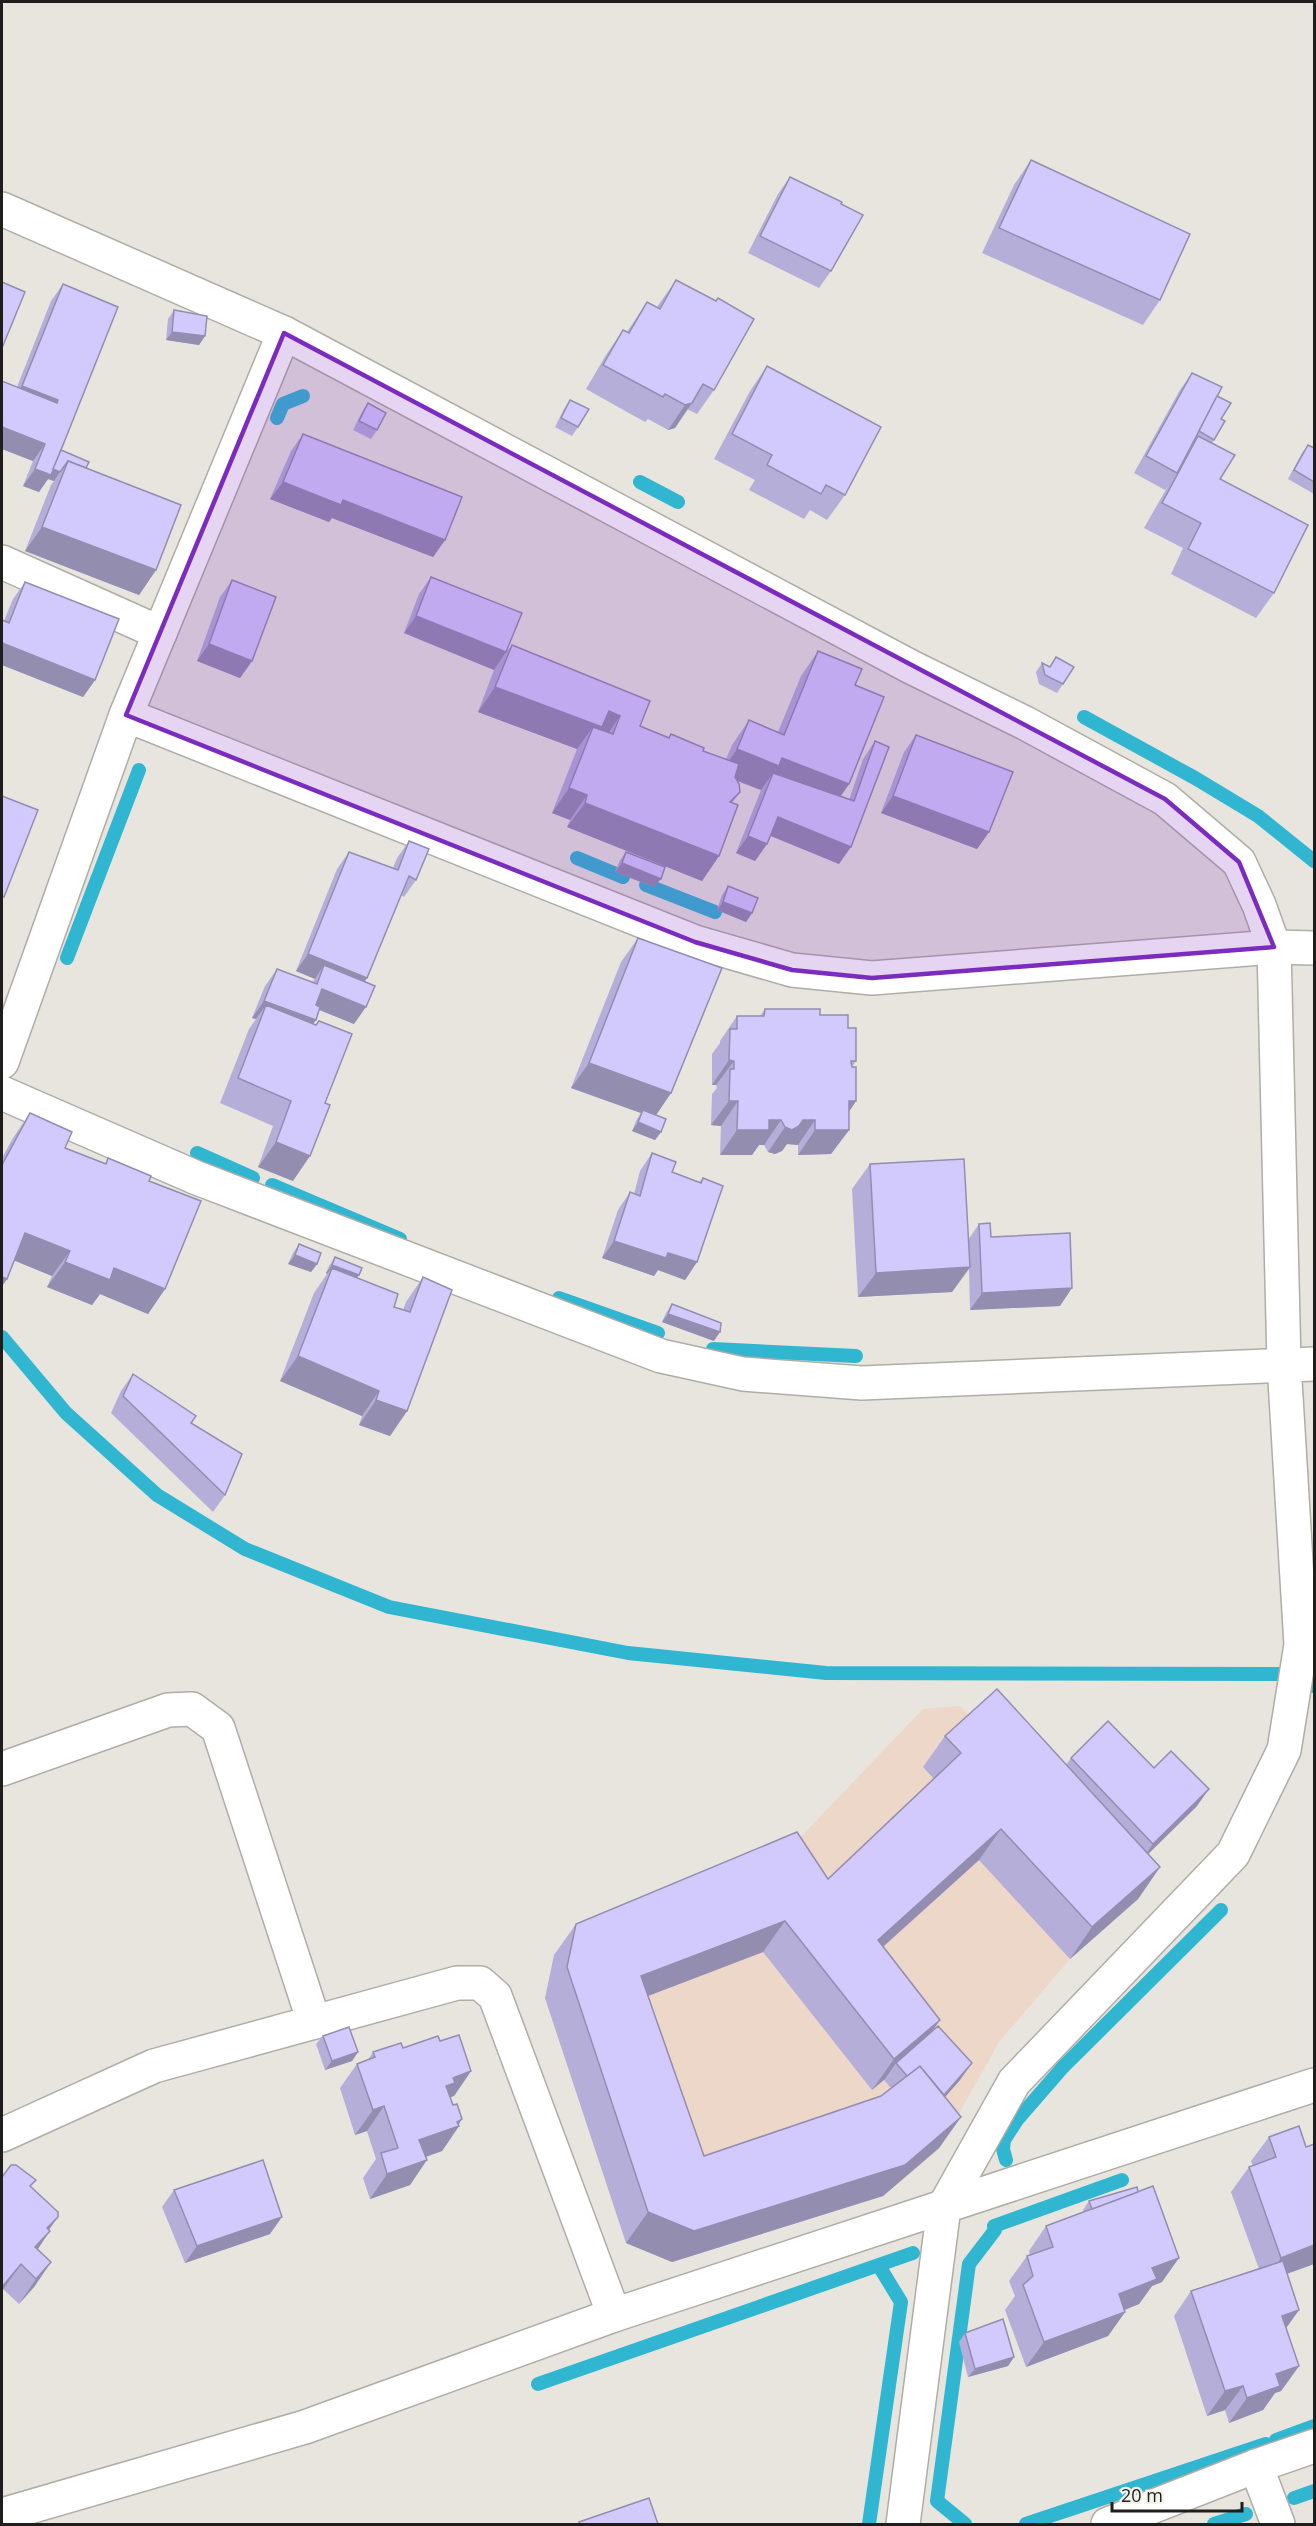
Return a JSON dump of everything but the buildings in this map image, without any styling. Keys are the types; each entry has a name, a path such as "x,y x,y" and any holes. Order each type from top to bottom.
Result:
{"street":[{"path":"2,208 284,333 911,667 1025,723 1165,799 1239,862 1259,904 1274,947 1299,1364 1301,1645 1284,1750 1233,1854 1014,2082 944,2207 903,2524"},
{"path":"2,1062 126,715 284,333"},
{"path":"2,562 160,633"},
{"path":"126,715 695,942 792,970 872,978 1274,947 1314,948"},
{"path":"2,1093 197,1178 660,1356 743,1374 862,1383 1299,1364"},
{"path":"2,1769 168,1710 192,1709 218,1728 314,2022"},
{"path":"2,2135 154,2066 457,1983 480,1983 495,1996 614,2314"},
{"path":"2,2515 305,2427 614,2314 1314,2085"},
{"path":"1108,2524 1256,2466 1314,2446"},
{"path":"1256,2466 1278,2524"}],"highlighted area":[{"path":"284,333 1165,799 1239,862 1274,947 872,978 792,970 695,942 126,715"}],"shaded area":[{"path":"960,1706 1138,1899 1070,1959 999,2042 939,2149 883,2196 672,2262 626,2243 545,1998 775,1864 923,1709"}],"waterway":[{"path":"277,418 283,404 303,396"},
{"path":"640,482 678,502"},
{"path":"1084,717 1195,778 1258,816 1314,861"},
{"path":"67,958 139,770"},
{"path":"577,858 623,877"},
{"path":"646,885 715,912"},
{"path":"197,1153 253,1178"},
{"path":"272,1185 400,1239"},
{"path":"559,1298 658,1333"},
{"path":"2,1337 66,1413 157,1495 245,1549 389,1607 628,1653 826,1673 1285,1674 1314,1686"},
{"path":"713,1349 856,1356"},
{"path":"1006,2160 1003,2149 1004,2140 1017,2120 1063,2067 1221,1910"},
{"path":"965,2524 937,2501 969,2264 995,2230 994,2226 1122,2180"},
{"path":"538,2384 913,2253"},
{"path":"869,2524 901,2302 879,2266"},
{"path":"1276,2440 1314,2426"},
{"path":"1026,2524 1266,2444"},
{"path":"1294,2498 1314,2491"},
{"path":"1214,2524 1246,2514"}]}
